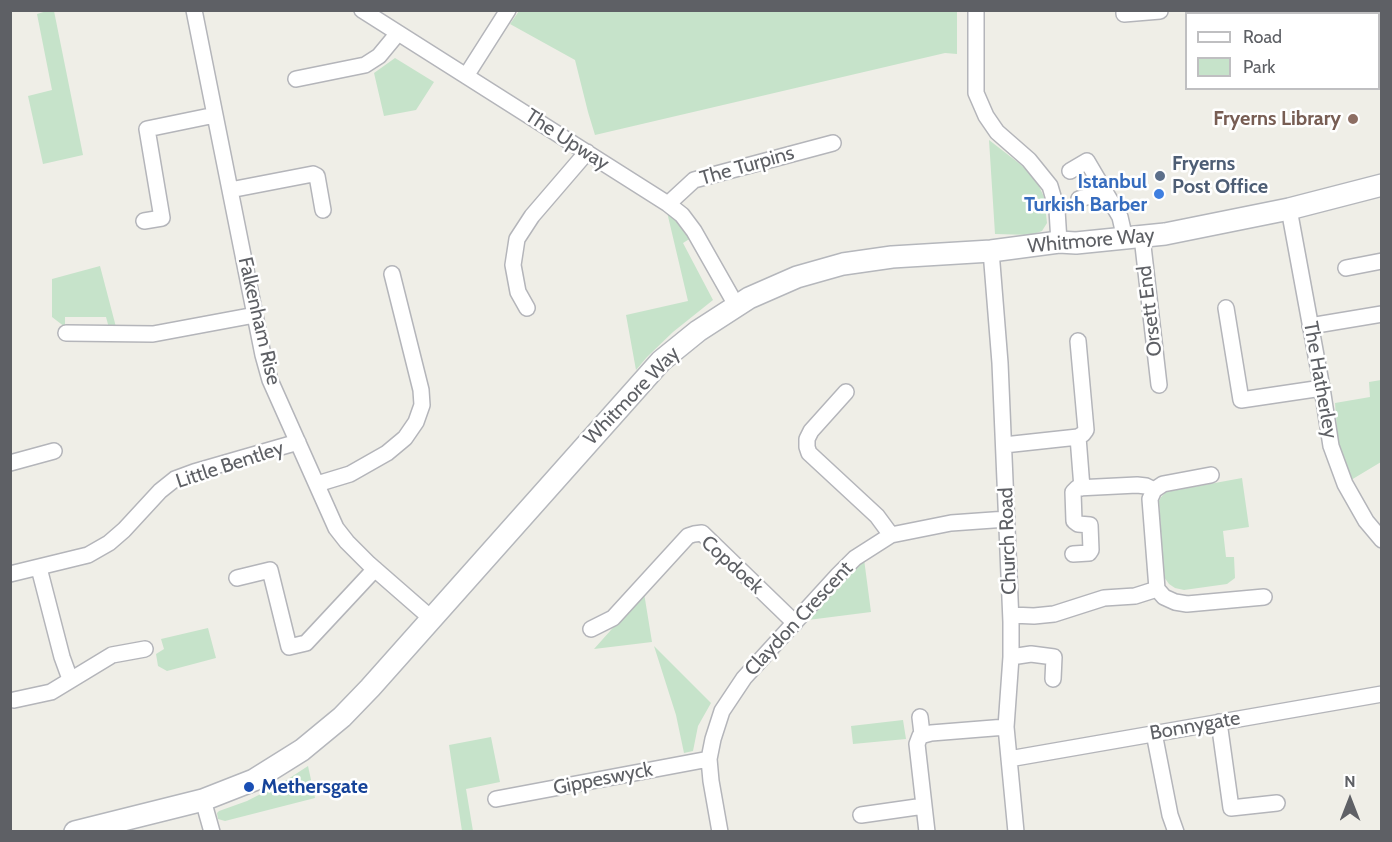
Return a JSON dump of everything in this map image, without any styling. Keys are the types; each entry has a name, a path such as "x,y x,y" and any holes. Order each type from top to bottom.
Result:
{"street":[{"name":"Falkenham Rise","path":"194,10 270,380 336,528 375,569 432,619"},
{"name":"The Upway","path":"362,10 587,152 682,215 694,231 736,305"},
{"path":"466,76 508,10"},
{"path":"976,10 976,80 979,99 986,116 997,132 1029,160 1050,186 1057,210 1059,242"},
{"path":"1124,10 1124,14 1160,11"},
{"path":"296,79 365,65 379,56 398,33"},
{"path":"144,221 162,218 147,129 215,115"},
{"name":"The Turpins","path":"668,204 694,180 832,143"},
{"path":"527,308 518,292 513,265 513,252 517,239 528,222 587,152"},
{"name":"Orsett End","path":"1070,171 1087,161 1133,238 1159,385"},
{"path":"230,190 313,174 317,176 323,210"},
{"name":"Whitmore Way","path":"75,831 203,800 254,780 302,750 342,717 661,361 698,331 736,305 776,285 843,264 892,256 991,251 1059,242 1076,243 1133,238 1205,227 1289,209 1382,185"},
{"path":"1079,199 1105,192"},
{"name":"The Hatherley","path":"1289,209 1322,388 1330,446 1345,484 1366,521 1382,540"},
{"name":"Church Road","path":"991,251 1004,445 1011,615 1011,657 1006,727 1016,831"},
{"path":"1346,268 1382,261"},
{"path":"317,484 350,474 387,453 405,438 416,422 422,405 421,390 392,274"},
{"path":"1226,308 1241,400 1322,388"},
{"path":"1310,326 1382,314"},
{"path":"66,333 153,334 255,315"},
{"path":"1004,445 1078,437 1086,430 1078,341"},
{"path":"846,392 811,431 807,439 807,447 809,453 877,516 891,535"},
{"path":"1078,437 1082,488"},
{"name":"Little Bentley","path":"10,574 88,555 109,543 160,491 175,479 298,442"},
{"path":"10,463 54,450"},
{"path":"1211,475 1163,484 1154,490 1150,499 1156,589 1164,597 1187,604 1264,597"},
{"path":"1073,554 1089,553 1091,550 1090,525 1078,524 1074,521 1073,492 1077,488 1137,484 1154,490"},
{"name":"Claydon Crescent","path":"720,831 711,781 710,759 713,739 723,711 736,688 795,623 855,558 891,535 923,527 1007,519"},
{"path":"687,520 702,533"},
{"name":"Copdoek","path":"591,629 613,618 688,536 702,533 795,623"},
{"path":"39,568 70,679"},
{"path":"237,578 270,570 290,647 306,643 375,569"},
{"path":"1011,615 1054,614 1104,598 1136,596 1156,589"},
{"path":"14,700 51,692 112,655 145,649"},
{"path":"1011,657 1031,654 1053,657 1053,679"},
{"name":"Bonnygate","path":"1009,759 1382,694"},
{"path":"920,717 929,734"},
{"path":"1219,722 1231,808 1277,803"},
{"path":"927,831 917,744 929,734 1006,727"},
{"path":"1154,733 1170,815 1176,831"},
{"name":"Gippeswyck","path":"496,799 710,759"},
{"path":"203,800 212,831"},
{"path":"861,815 924,806"}],"green space":[{"path":"54,11 83,155 43,164 28,96 52,90 37,14"},
{"path":"519,11 957,11 957,54 945,53 595,135 575,60 510,24"},
{"path":"395,58 434,82 416,110 384,116 374,73"},
{"path":"989,140 1032,175 1039,186 1044,197 1047,223 1042,231 1031,235 995,234"},
{"path":"667,212 691,238 683,243 713,300 673,332 636,370 626,315 688,301"},
{"path":"100,266 116,327 109,328 106,317 65,317 65,327 52,317 52,279"},
{"path":"1381,380 1381,462 1351,480 1338,445 1335,403 1370,397 1369,382"},
{"path":"1242,478 1249,527 1223,531 1226,557 1234,557 1235,578 1227,584 1184,590 1175,588 1164,577 1159,501 1161,497 1166,492"},
{"path":"864,559 871,612 808,620"},
{"path":"644,593 652,642 594,649"},
{"path":"208,628 216,658 167,671 158,666 156,654 164,649 161,639"},
{"path":"654,646 711,703 698,726 693,751 684,753 676,715"},
{"path":"903,720 906,739 853,744 851,726"},
{"path":"491,737 500,782 466,789 473,831 462,831 449,745"},
{"path":"308,766 315,798 225,821 218,819 219,811 247,801 282,783"}],"place":[{"name":"Fryerns Library","path":"1353,119"},
{"name":"Fryerns Post Office","path":"1160,176"},
{"name":"Istanbul Turkish Barber","path":"1159,194"},
{"name":"Methersgate","path":"249,787"}]}
